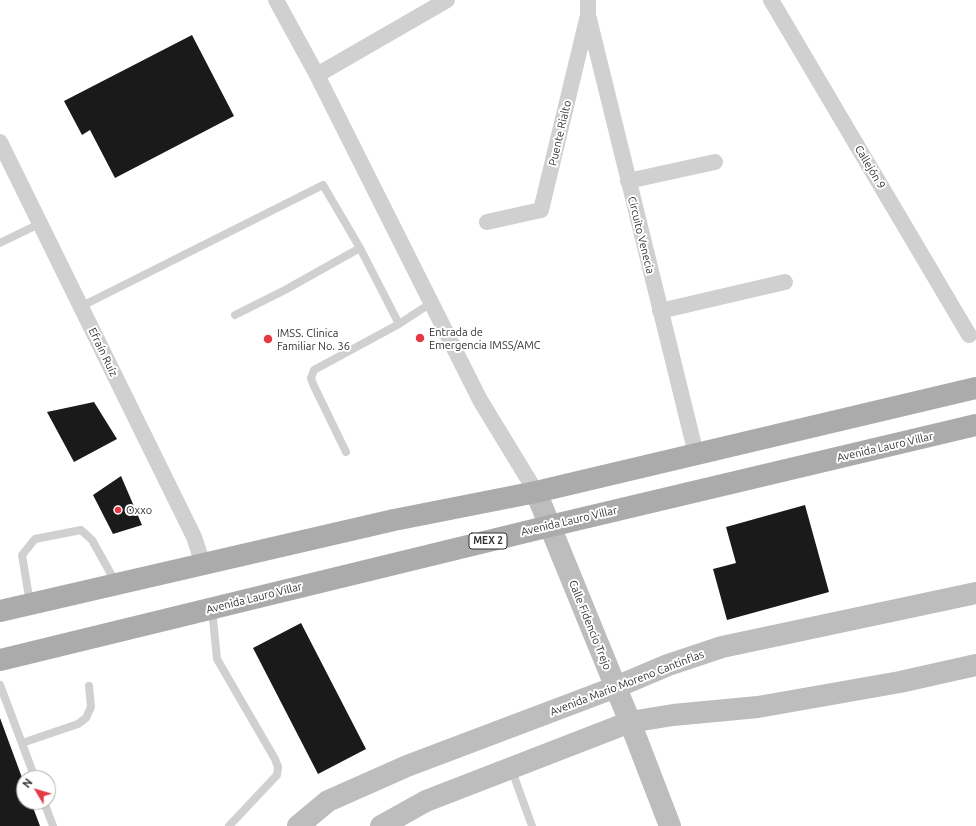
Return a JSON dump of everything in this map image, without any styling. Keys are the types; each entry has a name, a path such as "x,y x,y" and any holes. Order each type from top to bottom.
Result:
{"main road":[{"path":"0,611 394,520 536,492 976,388"},
{"name":"Avenida Lauro Villar","path":"0,660 550,526 976,425"},
{"name":"Calle Fidencio Trejo","path":"536,492 616,687 670,826"},
{"name":"Avenida Mario Moreno Cantinflas","path":"298,826 328,801 407,766 616,687 668,665 722,647 976,593"},
{"path":"385,825 426,801 630,722 672,715 758,707 900,682 976,665"}],"street":[{"path":"276,0 317,75 480,400 536,492"},
{"path":"317,75 447,0"},
{"name":"Callejón 9","path":"771,0 969,335"},
{"name":"Circuito Venecia","path":"588,8 628,180 696,454"},
{"name":"Puente Rialto","path":"487,222 541,210 588,8"},
{"name":"Efraín Ruíz","path":"0,142 194,537 203,564"},
{"path":"628,180 715,162"},
{"path":"660,311 785,282"}],"lane":[{"path":"80,307 323,185 360,248 399,324"},
{"path":"0,243 39,224"},
{"path":"235,315 285,290 360,248"},
{"path":"346,452 313,384 311,378 314,370 399,324 431,303"},
{"path":"30,604 22,555 35,539 81,530 92,540 116,585"},
{"path":"212,608 217,659 275,759 278,767 277,775 230,826"},
{"path":"0,686 32,770"},
{"path":"22,743 78,724 86,718 91,706 89,686"},
{"path":"511,768 532,826"},
{"path":"47,810 53,826"}],"building":[{"path":"192,35 234,116 115,178 90,130 82,135 64,101"},
{"path":"94,402 117,439 74,462 47,412"},
{"name":"Oxxo","path":"121,476 142,525 113,534 93,495"},
{"path":"805,505 829,592 727,620 713,569 736,563 726,527"},
{"path":"301,623 366,749 318,774 253,648"},
{"path":"0,718 19,770 16,770 16,810 34,810 40,826 0,826"}],"place":[{"name":"Entrada de Emergencia IMSS/AMC","path":"420,338"},
{"name":"IMSS. Clinica Familiar No. 36","path":"268,339"},
{"name":"Oxxo","path":"118,510"}]}
